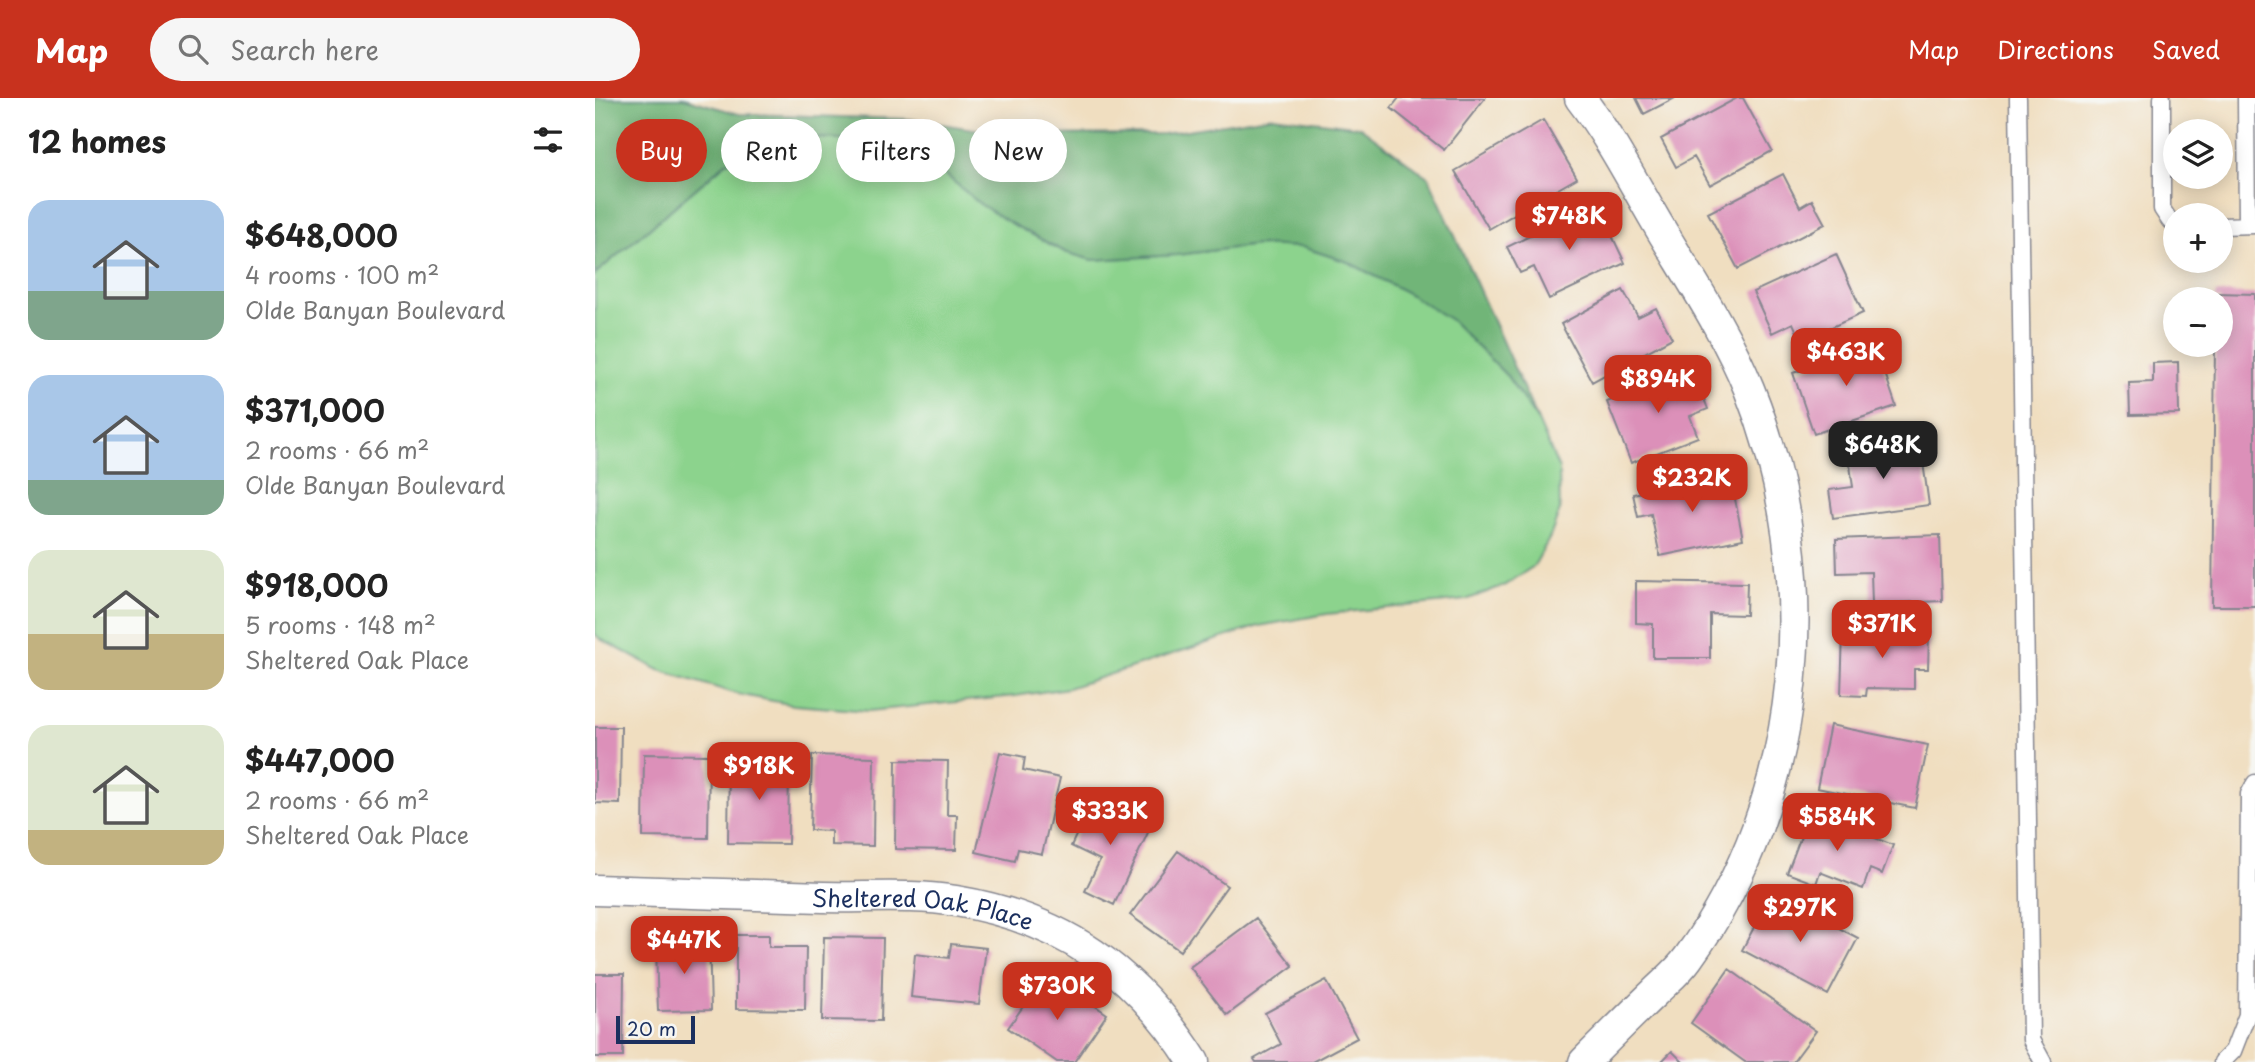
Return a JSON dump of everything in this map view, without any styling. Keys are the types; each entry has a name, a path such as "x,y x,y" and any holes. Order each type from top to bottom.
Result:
{"street":[{"path":"1580,98 1713,316 1749,388 1784,499 1791,538 1794,607 1785,730 1760,824 1727,892 1687,960 1584,1062"},
{"name":"Sheltered Oak Place","path":"595,890 954,900 1017,915 1091,950 1138,988 1173,1029 1194,1062"}],"lane":[{"path":"2018,98 2031,1040 2043,1062"},
{"path":"2162,98 2163,210"},
{"path":"2233,226 2251,225 2246,98"},
{"path":"2222,1062 2233,1051 2247,1015 2249,794 2255,783"}],"green space":[{"path":"595,98 684,98 739,114 908,119 836,119 836,139 822,138 822,119 721,119 721,167 707,179 707,119 616,119 616,182 703,182 595,274"},
{"path":"1273,116 1360,127 1429,178 1538,421 1507,376 1451,320 1406,292 1348,262 1302,247 1257,245 1177,255 1092,260 1065,252 980,204 954,182 955,126 969,128 969,182 1067,182 1067,135 1163,134"},
{"path":"822,138 836,139 836,182 954,182 980,204 1012,224 1065,252 1092,260 1177,255 1257,245 1302,247 1348,262 1406,292 1451,320 1507,376 1538,421 1559,469 1560,510 1550,537 1534,566 1505,585 1466,600 1327,614 1259,626 1068,688 1015,696 869,711 794,705 737,694 659,670 595,634 595,274 703,182 707,182 721,167 721,182 822,182"}],"building":[{"path":"1399,98 1485,98 1444,150 1391,108"},
{"path":"1636,98 1675,98 1644,114"},
{"path":"1737,98 1743,98 1772,151 1710,185 1694,157 1676,167 1661,139"},
{"path":"1543,120 1577,178 1489,229 1455,171"},
{"path":"1783,174 1800,207 1812,200 1825,224 1738,269 1708,213"},
{"path":"1597,204 1625,263 1549,299 1534,267 1520,273 1507,247"},
{"path":"1836,254 1863,313 1801,341 1793,323 1772,333 1753,292"},
{"path":"1623,290 1638,317 1656,308 1672,338 1592,382 1561,324"},
{"path":"2233,293 2255,294 2255,606 2212,606 2215,357 2233,357"},
{"path":"1886,342 1893,363 1883,367 1896,406 1814,434 1793,373"},
{"path":"2178,362 2179,414 2130,415 2129,383 2153,382 2153,363"},
{"path":"1692,369 1708,409 1690,416 1698,437 1631,463 1607,402"},
{"path":"1920,441 1929,505 1833,518 1829,490 1853,487 1848,451"},
{"path":"1730,474 1743,539 1660,556 1651,514 1638,517 1633,494"},
{"path":"1940,535 1942,601 1872,604 1871,572 1837,573 1836,539"},
{"path":"1636,581 1747,583 1746,615 1710,614 1710,658 1653,658 1653,624 1636,623"},
{"path":"1843,631 1929,633 1928,669 1914,669 1914,689 1867,688 1866,696 1841,695"},
{"path":"1830,725 1928,745 1915,808 1817,788"},
{"path":"595,727 621,727 620,804 595,803"},
{"path":"1000,752 1025,757 1023,770 1060,778 1042,854 1018,849 1015,861 976,852"},
{"path":"644,754 709,755 708,838 643,837"},
{"path":"812,755 874,757 873,846 831,845 831,831 810,830"},
{"path":"729,760 789,761 788,844 728,843"},
{"path":"896,760 948,761 947,815 957,815 956,850 895,849"},
{"path":"1094,797 1152,824 1114,905 1085,891 1100,860 1071,846"},
{"path":"1810,813 1893,845 1882,874 1870,869 1863,889 1820,872 1816,884 1787,873"},
{"path":"1178,851 1227,886 1180,951 1130,915"},
{"path":"1772,893 1858,938 1828,995 1742,950"},
{"path":"1256,918 1293,966 1227,1015 1190,967"},
{"path":"736,935 769,935 769,947 806,947 805,1010 736,1009"},
{"path":"709,937 711,1010 658,1011 656,946 683,945 683,938"},
{"path":"824,937 883,938 881,1021 822,1020"},
{"path":"951,944 986,948 979,1004 911,997 915,954 949,958"},
{"path":"1729,969 1816,1031 1793,1062 1745,1062 1691,1023"},
{"path":"595,974 624,974 623,1057 595,1057"},
{"path":"1043,978 1072,999 1076,993 1107,1014 1074,1062 1057,1062 1008,1028"},
{"path":"1326,980 1357,1038 1312,1062 1256,1062 1254,1059 1281,1044 1265,1013"},
{"path":"1672,1051 1683,1062 1661,1062"}]}
